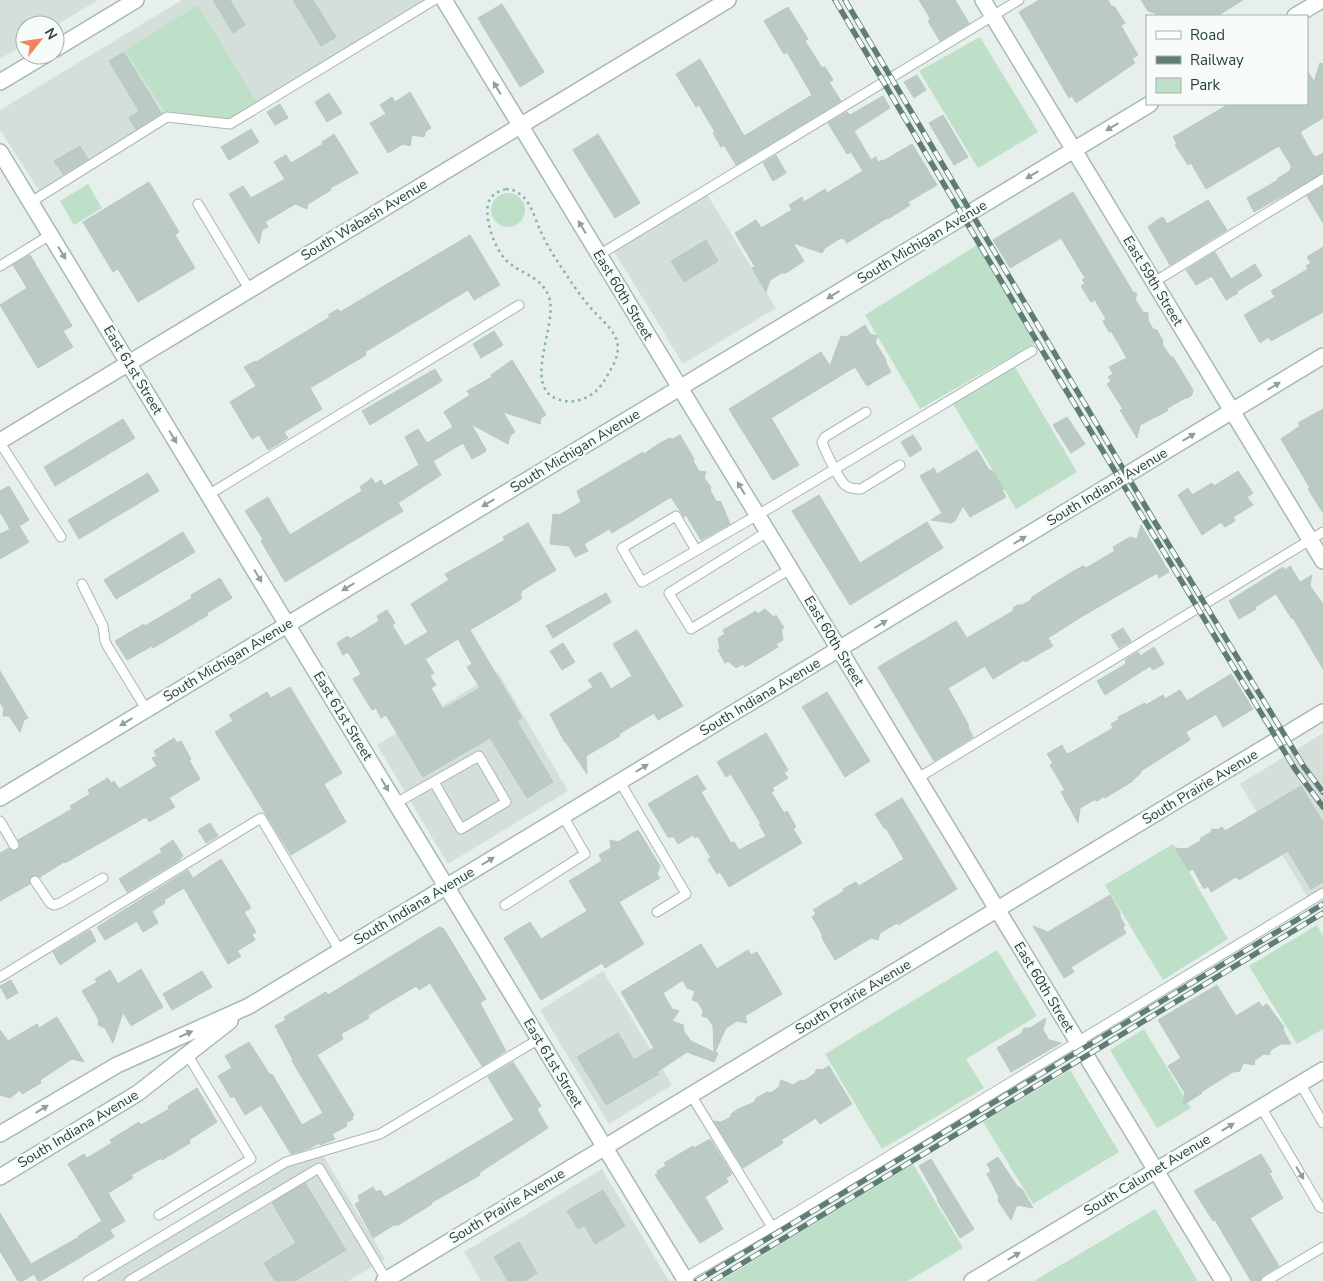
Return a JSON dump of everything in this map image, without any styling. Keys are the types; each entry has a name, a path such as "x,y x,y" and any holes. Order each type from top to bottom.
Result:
{"street":[{"path":"65,43 136,0"},
{"name":"East 60th Street","path":"444,0 1223,1281"},
{"name":"South Wabash Avenue","path":"0,442 128,362 728,0"},
{"name":"East 59th Street","path":"983,0 1232,411 1316,536 1323,561"},
{"path":"1297,15 1322,0"},
{"path":"0,82 28,65"},
{"name":"South Michigan Avenue","path":"0,798 1148,105"},
{"name":"East 61st Street","path":"0,152 447,886 683,1280"},
{"name":"South Indiana Avenue","path":"0,1177 138,1093 249,1006 1323,356"},
{"name":"South Prairie Avenue","path":"385,1280 1323,712"},
{"name":"South Indiana Avenue","path":"0,1134 116,1065 249,1006"},
{"name":"South Calumet Avenue","path":"972,1281 1155,1169 1323,1070"}],"lane":[{"path":"31,202 167,117 230,124 434,0"},
{"path":"599,255 1020,0"},
{"path":"1154,282 1323,180"},
{"path":"198,204 250,289"},
{"path":"0,266 50,235"},
{"path":"208,495 519,306"},
{"path":"696,550 676,516 622,548 642,582 836,469 1032,351"},
{"path":"866,412 825,437 822,442 824,450 846,485 854,489 861,488 900,465"},
{"path":"0,442 61,537"},
{"path":"767,532 669,593 691,629 790,569"},
{"path":"918,778 1316,536"},
{"path":"82,584 102,626 108,647 146,710"},
{"path":"396,803 479,756 506,802 461,829 434,782"},
{"path":"620,782 686,894 657,912"},
{"path":"505,905 585,854 563,816"},
{"path":"0,977 261,818 340,951"},
{"path":"0,820 14,845"},
{"path":"35,881 50,903 54,905 60,904 103,878"},
{"path":"683,1280 1323,893"},
{"path":"88,1281 286,1162 380,1134 539,1039"},
{"path":"159,1214 252,1159 187,1054"},
{"path":"1300,1084 1323,1123"},
{"path":"691,1095 772,1227"},
{"path":"1260,1107 1320,1207 1323,1208"},
{"path":"129,1281 319,1168 385,1280"},
{"path":"1266,1281 1323,1247"}],"path":[{"path":"512,189 522,196 531,208 546,242 562,268 579,293 615,337 619,348 616,362 596,391 584,398 563,401 545,388 540,370 551,318 551,302 535,278 514,267 503,257 494,242 489,219 488,204 495,194 512,189"}],"shaded area":[{"path":"0,0 98,0 65,20 65,15 15,15 15,50 0,59"},
{"path":"182,0 423,0 426,5 230,124 167,117 42,195 0,130 0,110"},
{"path":"705,191 776,308 683,364 612,248"},
{"path":"498,672 568,791 448,864 377,745"},
{"path":"1323,733 1323,893 1310,901 1240,784"},
{"path":"603,971 672,1085 609,1124 540,1010"},
{"path":"321,1152 385,1259 348,1281 88,1281 286,1162"},
{"path":"602,1169 669,1281 481,1281 464,1252"}],"green space":[{"path":"198,5 257,103 234,117 218,119 180,112 165,112 125,50"},
{"path":"980,37 1038,132 978,168 919,71"},
{"path":"88,184 102,208 74,225 60,201"},
{"path":"508,193 515,194 520,198 524,203 524,217 520,222 515,226 508,227 501,226 496,222 492,217 491,210 492,203 496,198 501,194"},
{"path":"977,245 1035,343 920,409 865,315"},
{"path":"1015,367 1077,472 1016,509 953,404"},
{"path":"1173,844 1228,939 1163,980 1105,885"},
{"path":"1317,925 1323,936 1323,1029 1297,1044 1249,966"},
{"path":"997,950 1037,1016 966,1059 984,1088 882,1149 825,1054"},
{"path":"1144,1029 1191,1108 1157,1128 1110,1050"},
{"path":"1070,1070 1119,1152 1033,1204 983,1122"},
{"path":"913,1164 963,1248 908,1281 720,1281"},
{"path":"1155,1209 1198,1281 1034,1281"}],"building":[{"path":"213,0 230,0 245,25 233,33"},
{"path":"293,0 313,0 336,37 321,46"},
{"path":"919,0 955,0 969,23 940,41 928,21 930,20 929,16"},
{"path":"1039,0 1108,0 1125,23 1121,26 1138,55 1132,59 1135,63 1076,103 1072,96 1069,98 1019,12"},
{"path":"1141,0 1243,0 1219,15 1156,15 1148,11"},
{"path":"502,4 544,72 520,87 478,18"},
{"path":"788,7 808,39 805,41 822,68 825,67 833,80 829,82 841,101 736,165 724,145 721,147 713,133 715,132 699,105 696,107 676,74 700,59 744,136 812,95 787,52 784,54 764,21"},
{"path":"124,52 161,113 136,129 129,118 139,111 109,61"},
{"path":"1320,63 1323,64 1323,118 1300,132 1313,155 1316,157 1323,153 1323,173 1254,212 1247,198 1291,170 1290,168 1292,167 1279,146 1206,189 1191,163 1188,165 1175,145 1177,144 1173,137 1227,105 1308,105 1308,72 1314,82"},
{"path":"917,75 926,90 914,98 904,82"},
{"path":"410,92 431,128 426,131 424,137 412,135 410,146 403,144 388,153 370,123 386,114 380,105 392,97 395,102"},
{"path":"329,93 342,113 327,122 315,102"},
{"path":"883,96 890,108 854,131 871,160 876,157 878,162 883,161 912,144 937,185 908,202 910,205 847,243 843,238 839,239 825,248 822,253 793,243 804,261 786,273 782,273 770,280 766,292 752,268 755,267 735,233 756,220 761,228 792,210 789,205 802,197 804,202 825,189 827,193 863,171 851,152 847,154 828,123 847,112 850,115"},
{"path":"280,104 288,118 275,125 267,112"},
{"path":"943,115 968,157 954,165 929,123"},
{"path":"251,129 259,142 229,160 221,147"},
{"path":"334,134 358,173 330,188 331,190 308,204 307,209 295,204 265,222 268,227 262,230 259,244 229,194 243,186 251,198 285,179 274,162 286,155 291,163 323,144 322,142"},
{"path":"598,134 640,203 615,218 573,150"},
{"path":"80,146 88,159 63,174 54,161"},
{"path":"776,155 786,173 773,181 763,163"},
{"path":"149,182 179,232 175,235 195,268 138,302 118,269 113,272 83,222"},
{"path":"1323,186 1323,223 1307,196"},
{"path":"1073,192 1133,292 1137,294 1135,299 1143,312 1148,313 1148,320 1153,329 1157,330 1163,341 1162,344 1170,356 1173,357 1193,390 1192,395 1188,398 1140,425 1137,438 1120,410 1123,409 1107,384 1111,381 1108,377 1113,374 1109,367 1127,358 1111,331 1109,332 1103,321 1106,319 1095,300 1091,302 1081,286 1085,283 1082,280 1085,278 1061,238 1010,268 993,240"},
{"path":"1208,200 1227,230 1170,265 1148,227 1163,217 1167,224"},
{"path":"470,235 500,285 474,300 468,290 365,352 366,355 310,388 322,409 284,432 288,438 268,450 259,435 252,439 230,402 256,386 244,367 256,362 330,317 328,315 338,309 340,312"},
{"path":"706,240 718,261 684,282 671,261"},
{"path":"1323,247 1323,312 1271,341 1269,337 1260,343 1244,315 1275,297 1271,291 1308,269 1306,266 1311,263 1307,257"},
{"path":"1215,252 1231,279 1255,264 1262,276 1226,300 1212,276 1196,285 1186,270"},
{"path":"30,255 72,326 63,331 73,347 38,368 0,305 27,288 13,265"},
{"path":"865,325 870,334 878,336 875,342 891,372 867,386 855,367 771,418 799,465 773,480 729,409 821,352 830,366 841,336 846,337"},
{"path":"494,331 503,345 481,358 473,344"},
{"path":"512,360 546,415 541,418 540,424 503,412 515,432 510,436 508,444 471,424 486,450 485,452 472,459 463,443 433,461 441,475 398,503 403,511 285,582 261,541 263,539 245,511 268,497 290,535 362,491 360,487 372,478 375,484 381,480 384,486 419,465 405,437 418,429 427,443 453,427 444,412 470,395 467,391 492,377 491,375"},
{"path":"435,369 442,381 370,425 362,411"},
{"path":"1323,409 1323,513 1281,439 1300,426 1298,423"},
{"path":"1067,417 1085,444 1071,453 1053,425"},
{"path":"123,419 135,438 55,486 44,467"},
{"path":"680,435 699,471 706,472 704,478 711,487 710,490 716,501 721,502 730,524 701,540 686,515 684,517 671,497 612,533 609,529 584,544 588,551 575,557 569,546 550,544 553,514 559,515 581,502 577,491 643,452 644,454 660,443"},
{"path":"913,435 922,449 910,457 901,442"},
{"path":"977,450 989,470 993,471 1004,489 1002,490 1006,497 970,517 963,506 955,521 951,523 931,520 942,513 920,476 934,468 937,474"},
{"path":"1238,471 1253,493 1247,497 1253,505 1233,517 1235,521 1225,527 1221,522 1202,535 1178,495 1188,488 1192,495 1212,483 1214,486"},
{"path":"148,473 159,491 79,539 68,520"},
{"path":"9,486 29,520 19,526 29,542 0,559 0,534 10,529 0,512 0,491"},
{"path":"819,495 860,563 927,522 943,548 850,605 792,511"},
{"path":"528,523 556,570 521,591 520,595 522,598 517,602 470,630 522,718 517,721 553,782 527,798 490,738 423,777 386,715 381,718 376,708 372,710 353,679 361,674 348,652 343,655 337,643 348,636 350,639 379,621 377,616 387,610 395,623 392,625 405,646 428,632 411,604 449,580 445,574 505,540 503,537","holes":["458,639 472,664 467,667 480,688 443,709 431,688 436,685 430,676 434,673 425,659"]},
{"path":"1141,525 1169,572 1159,578 1157,573 1081,617 1048,638 1053,646 1025,662 1024,660 993,679 985,666 948,688 973,737 934,761 878,667 956,621 967,638 1013,611 1014,607 1031,600 1032,597 1072,572 1083,566 1086,568 1115,551 1113,547 1130,537 1137,539"},
{"path":"183,532 195,552 116,599 104,580"},
{"path":"1290,566 1300,582 1312,575 1310,586 1323,604 1323,669 1293,618 1276,594 1239,619 1229,601 1283,567 1285,570"},
{"path":"220,578 232,598 207,613 208,615 153,648 152,646 127,660 115,641 144,624 145,626 192,598 191,595"},
{"path":"606,593 611,602 553,638 546,626"},
{"path":"765,609 774,617 776,615 784,628 781,629 783,640 776,644 778,647 745,667 743,664 736,668 728,661 725,663 718,650 720,649 718,638 725,634 723,630 756,611 758,614"},
{"path":"1123,628 1131,641 1119,648 1111,635"},
{"path":"637,630 683,706 658,720 654,713 586,756 587,774 564,741 550,714 593,687 588,680 601,672 611,689 632,676 613,644"},
{"path":"563,643 575,662 562,670 550,651"},
{"path":"1154,647 1164,664 1153,670 1150,666 1105,695 1097,681 1126,664 1125,660 1138,652 1140,656"},
{"path":"0,671 28,718 24,720 20,732 9,716 3,716 4,709 0,702"},
{"path":"1231,674 1253,709 1223,727 1216,714 1186,732 1190,740 1141,771 1133,781 1105,798 1104,796 1098,801 1094,800 1080,808 1078,823 1061,792 1065,790 1050,765 1053,763 1047,754 1062,745 1067,754 1070,753 1113,728 1111,724 1119,719 1118,717 1145,703 1146,705 1163,695 1165,699 1180,690 1187,701"},
{"path":"290,687 342,773 324,784 346,822 291,855 215,732 233,721 229,715 267,692 271,698"},
{"path":"827,692 870,761 845,777 802,707"},
{"path":"766,733 788,770 784,773 788,778 772,788 774,791 771,792 784,813 787,811 796,827 793,829 802,843 729,887 720,872 717,874 708,859 711,858 698,836 695,838 693,835 678,844 674,837 668,837 648,804 697,775 706,789 701,792 731,843 734,842 739,850 766,836 759,824 761,824 731,774 726,777 717,762"},
{"path":"174,738 177,743 181,741 200,779 169,798 175,807 149,822 147,818 144,818 64,862 41,878 37,875 32,876 29,879 30,884 0,901 0,853 9,848 14,851 18,850 20,845 18,840 72,809 70,806 90,794 88,790 108,778 111,783 114,781 119,789 157,766 152,758 157,756 154,751"},
{"path":"1301,786 1323,822 1323,882 1311,889 1288,851 1239,880 1236,877 1211,892 1208,886 1204,889 1193,869 1189,871 1175,848 1186,849 1200,841 1212,829 1217,830 1222,827 1225,831"},
{"path":"902,798 957,889 898,925 897,923 880,933 878,940 871,938 835,960 812,917 816,914 813,910 844,891 843,889 856,882 859,886 904,859 886,828 875,814"},
{"path":"210,823 218,836 206,843 198,830"},
{"path":"638,830 660,866 657,874 660,878 619,902 644,944 605,968 602,963 541,1000 504,938 530,922 541,939 587,911 569,881 602,861 599,855 611,848 610,840 618,842"},
{"path":"173,840 183,856 181,859 127,892 119,879 162,852 160,849"},
{"path":"221,859 251,908 244,912 256,932 252,935 255,940 237,951 241,956 228,964 184,888 164,900 165,903 152,911 158,923 143,932 137,921 105,940 97,927 188,870 193,878"},
{"path":"1110,895 1120,913 1126,933 1071,967 1074,972 1064,978 1033,926 1048,932"},
{"path":"439,927 444,929 486,999 480,1003 506,1051 482,1066 430,983 419,990 416,986 368,1015 369,1018 341,1034 343,1039 317,1055 354,1115 353,1119 346,1123 347,1126 332,1134 335,1139 291,1154 261,1105 245,1115 234,1096 231,1098 218,1076 232,1068 225,1056 249,1042 270,1075 272,1074 302,1125 323,1113 292,1061 275,1026 286,1020 284,1017 326,992 328,995"},
{"path":"90,930 96,941 60,965 53,952"},
{"path":"701,944 717,969 748,950 751,955 757,952 782,994 745,1016 747,1023 737,1021 726,1028 715,1052 718,1053 714,1062 687,1052 657,1072 659,1074 606,1105 577,1057 618,1033 634,1060 654,1048 621,992","holes":["683,980 687,988 695,991 692,1000 698,1002 703,1011 702,1016 708,1018 713,1026 714,1052 691,1041 684,1032 683,1025 672,1021 679,1011 672,1009 663,993"]},
{"path":"141,969 163,1007 131,1026 123,1012 113,1043 105,1028 98,1025 99,1020 82,991 97,982 95,979 110,970 118,984"},
{"path":"202,971 212,987 172,1010 163,994"},
{"path":"11,980 18,993 7,999 0,986"},
{"path":"1217,985 1236,1016 1259,1002 1262,1007 1267,1004 1284,1027 1283,1030 1291,1044 1281,1044 1271,1050 1269,1055 1264,1054 1255,1060 1254,1065 1243,1063 1240,1071 1233,1072 1183,1105 1185,1093 1168,1066 1181,1058 1158,1020"},
{"path":"57,1017 84,1062 72,1059 40,1080 41,1083 22,1094 20,1090 10,1098 0,1095 0,1030 8,1041 37,1024 39,1028"},
{"path":"1046,1018 1043,1030 1049,1040 1061,1043 1011,1072 997,1048 1022,1033 1024,1028 1030,1028"},
{"path":"513,1062 541,1106 537,1109 548,1128 479,1173 480,1175 373,1238 355,1204 360,1201 358,1196 373,1187 376,1192 380,1190 385,1197 514,1120 488,1077"},
{"path":"829,1066 852,1104 820,1124 816,1118 781,1140 783,1143 743,1168 714,1121 721,1122 731,1117 731,1114 738,1109 755,1102 756,1098 767,1092 771,1093 779,1087 781,1080 793,1085 801,1080 804,1081 814,1074 817,1069 822,1070"},
{"path":"197,1088 217,1122 189,1140 190,1143 162,1160 161,1158 131,1175 133,1178 108,1193 125,1221 110,1230 114,1237 41,1281 38,1281 34,1274 23,1281 18,1281 0,1251 0,1213 31,1264 79,1237 102,1221 68,1164 84,1154 87,1158 112,1143 110,1140 139,1122 141,1125 169,1109 168,1106"},
{"path":"710,1139 732,1174 726,1178 728,1182 705,1197 723,1229 700,1243 655,1175 658,1173 657,1171 666,1166 664,1163 693,1146 694,1148"},
{"path":"1261,1154 1272,1172 1269,1173 1283,1198 1250,1218 1279,1266 1262,1276 1260,1281 1251,1281 1215,1220 1213,1221 1194,1191"},
{"path":"998,1157 1017,1186 1022,1189 1033,1208 1017,1205 1011,1220 998,1201 999,1197 987,1174 991,1171 987,1164"},
{"path":"931,1159 974,1229 960,1238 919,1166"},
{"path":"305,1183 346,1250 295,1281 275,1281 264,1263 296,1243 272,1203"},
{"path":"603,1190 625,1226 595,1244 584,1225 578,1229 567,1211"},
{"path":"519,1242 537,1273 525,1281 508,1281 494,1257"}],"railway":[{"path":"835,0 1052,367 1295,769 1323,807"},
{"path":"845,0 1150,514 1304,767 1323,792"},
{"path":"697,1281 1323,904"},
{"path":"713,1281 1323,913"}]}
